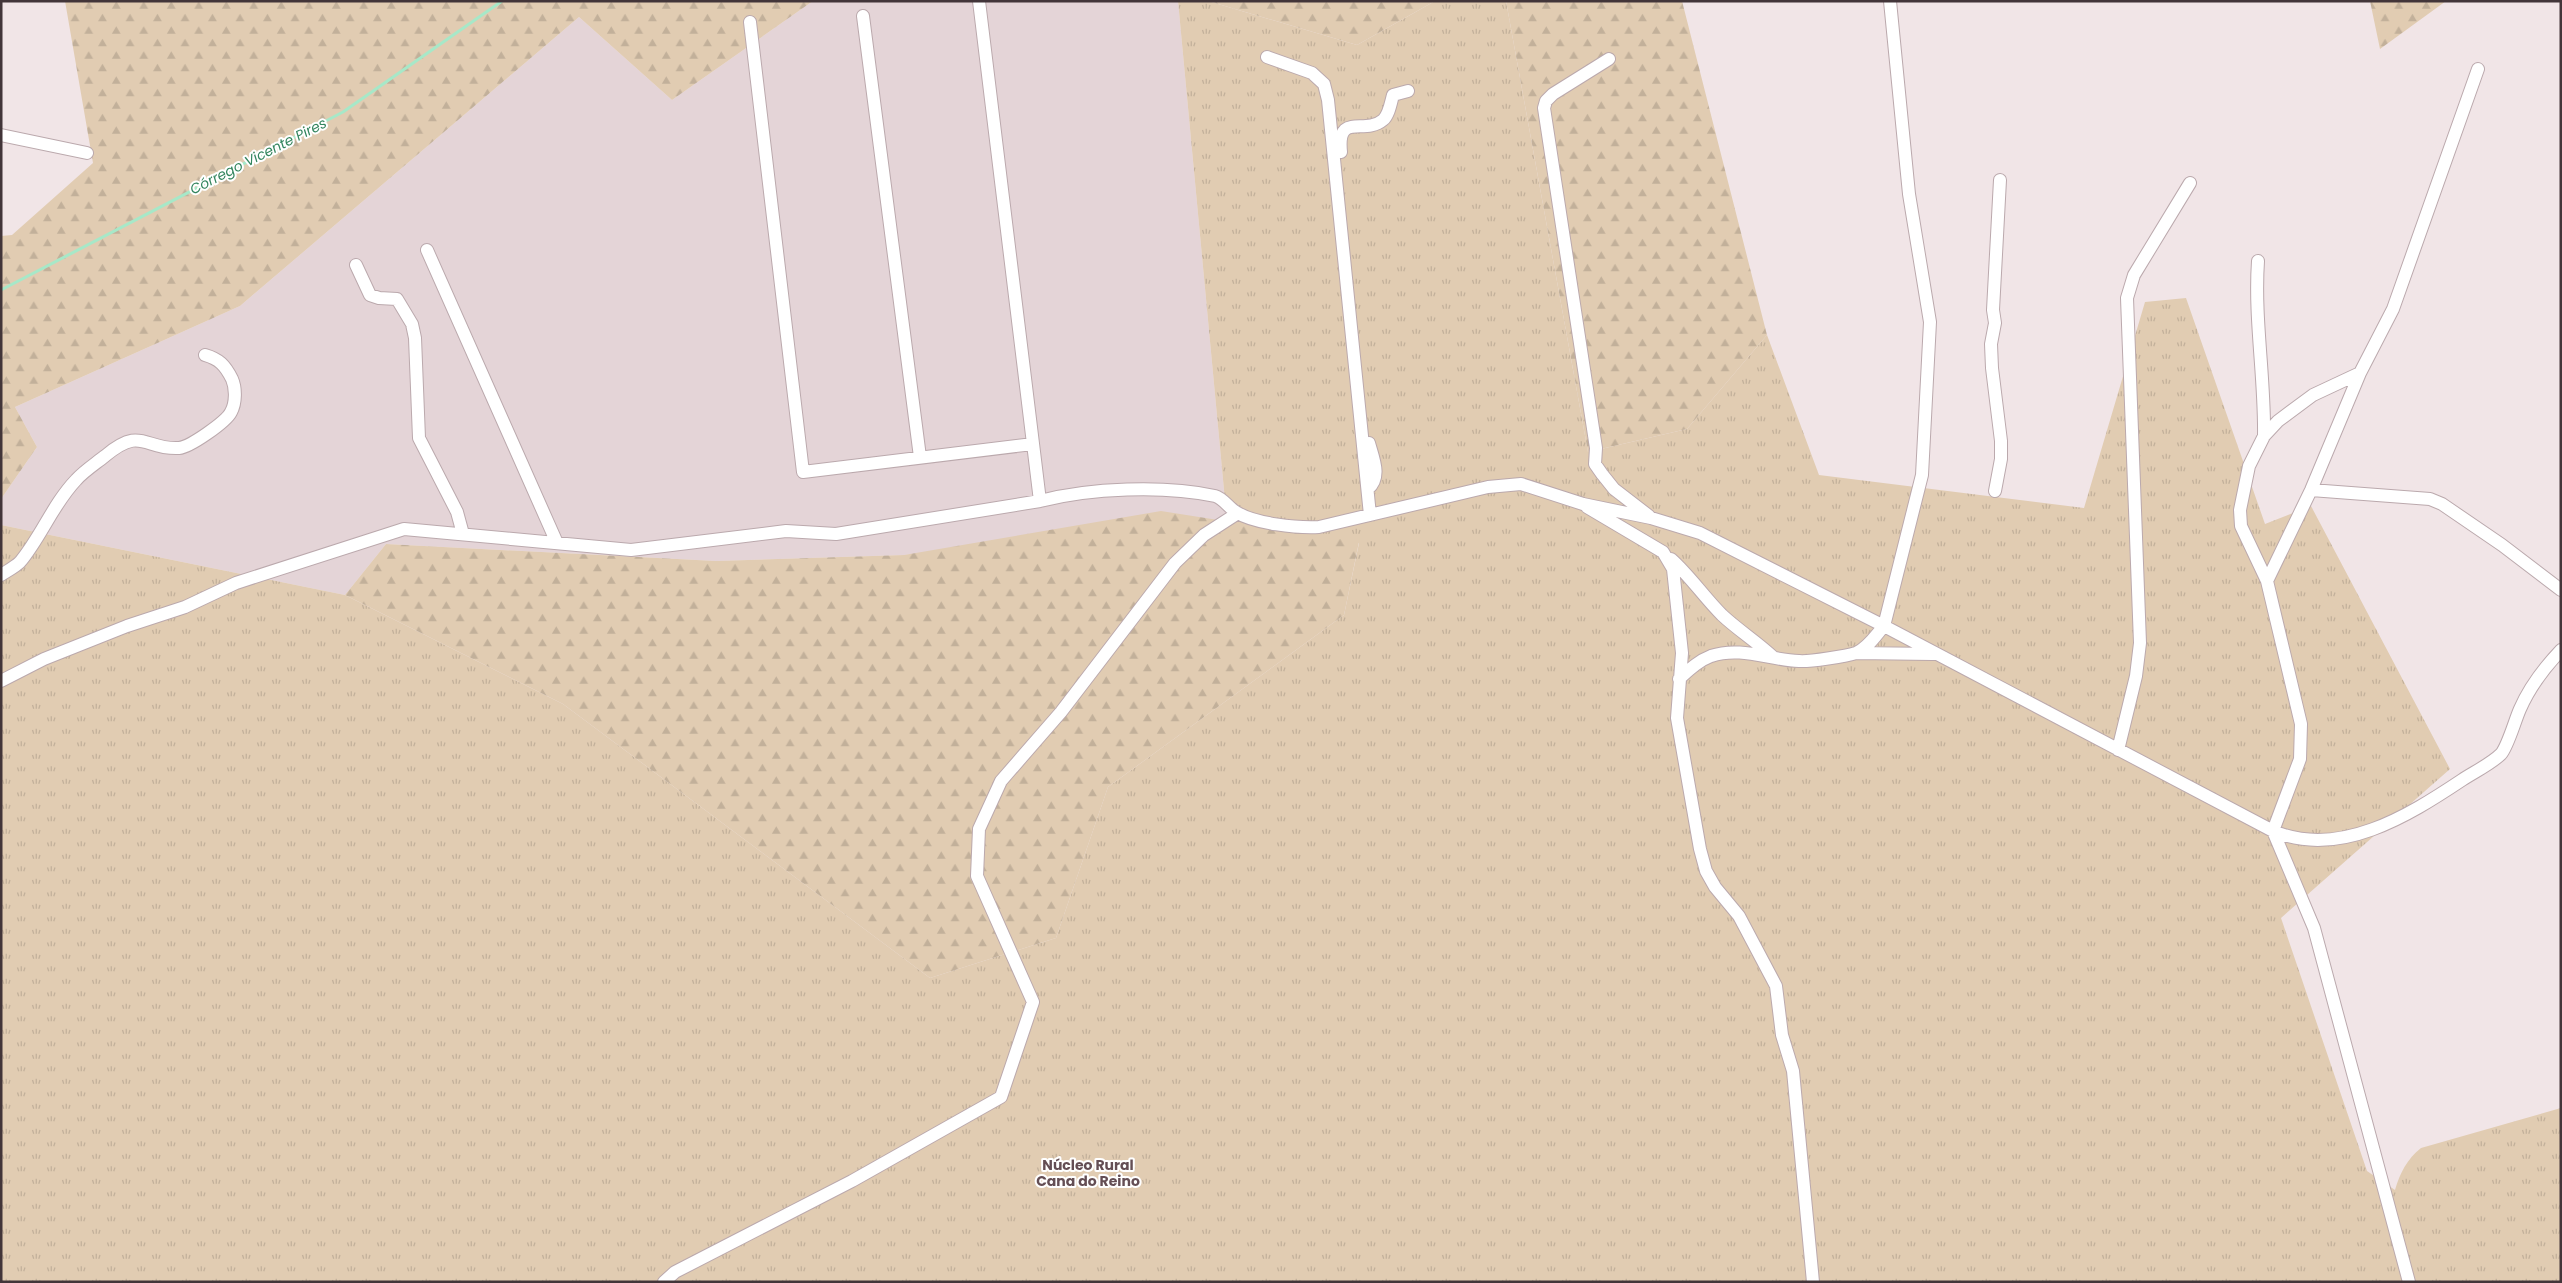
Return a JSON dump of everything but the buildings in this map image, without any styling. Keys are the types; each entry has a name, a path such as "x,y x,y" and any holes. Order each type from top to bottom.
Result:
{"street":[{"path":"978,1 1040,501"},
{"path":"1856,653 1868,645 1884,626 1922,475 1930,322 1909,194 1890,1"},
{"path":"863,16 920,457"},
{"path":"750,22 803,472 1033,444"},
{"path":"1267,57 1312,73 1324,84 1328,100 1370,515"},
{"path":"1609,59 1553,94 1546,101 1544,108 1596,448 1595,464 1614,489 1651,518"},
{"path":"2267,581 2310,490 2360,373 2393,309 2478,69"},
{"path":"1368,489 1373,484 1376,470 1367,437 1339,138 1343,130 1350,126 1381,122 1385,118 1393,95 1408,91"},
{"path":"1,135 87,152"},
{"path":"1995,491 2001,459 2001,441 1991,344 1995,323 1993,310 2000,180"},
{"path":"2118,750 2136,676 2140,643 2127,298 2134,275 2190,183"},
{"path":"427,250 557,543"},
{"path":"2258,261 2256,294 2260,321 2264,436"},
{"path":"356,265 370,294 379,298 397,299 412,324 415,338 419,438 457,512 463,534"},
{"path":"1,575 19,563 75,481 108,454 127,441 143,439 166,447 180,448 189,445 224,420 231,412 235,397 234,383 227,368 217,359 204,355"},
{"path":"2360,373 2313,395 2278,421 2264,436 2249,466 2240,510 2241,526 2267,581 2301,724 2300,759 2273,831 2314,928 2409,1282"},
{"path":"1,681 44,659 127,626 185,607 236,583 404,529 631,550 786,531 836,534 1040,501 1067,494 1149,490 1217,497 1238,513 1299,528 1318,527 1488,487 1521,484 1583,504 1651,518 1700,533 1884,626 2273,831 2290,838 2324,841 2365,832 2395,820 2448,789 2501,754 2520,707 2538,674 2561,650"},
{"path":"2310,490 2430,500 2442,504 2502,545 2561,590"},
{"path":"1583,504 1610,522 1663,552 1686,572 1702,594 1724,617 1773,657"},
{"path":"664,1282 675,1272 852,1181 1002,1097 1033,1002 977,876 979,829 1001,781 1061,712 1175,563 1204,535 1238,513"},
{"path":"1663,552 1673,569 1678,603 1682,653 1677,718 1700,850 1706,871 1715,887 1739,916 1776,986 1780,1001 1782,1035 1793,1071 1813,1282"},
{"path":"1680,679 1698,662 1712,656 1748,653 1800,661 1856,653 1936,654"}],"shaded area":[{"path":"813,1 1178,1 1227,522 904,555 716,561 386,544 345,595 1,525 1,499 37,447 15,407 240,306 579,17 672,100"}],"green space":[{"path":"65,1 813,1 672,100 579,17 240,306 15,407 37,447 1,499 1,236 12,235 93,163"},
{"path":"1178,1 1208,1 1357,45 1435,1 1506,1 1588,452 1687,429 1767,335 1819,475 2084,508 2145,302 2186,298 2265,524 2311,506 2450,769 2281,918 2367,1171 2395,1190 2405,1167 2421,1148 2561,1108 2561,1282 1,1282 1,525 345,595 563,704 930,978 1056,938 1108,787 1344,615 1359,543 1227,522"},
{"path":"1208,1 1435,1 1357,45"},
{"path":"1506,1 1682,1 1767,335 1687,429 1588,452"},
{"path":"2370,1 2446,1 2380,49"},
{"path":"1161,511 1359,542 1344,615 1108,787 1056,938 930,978 563,704 345,595 386,544 716,561 904,555"}],"waterway":[{"name":"Córrego Vicente Pires","path":"1,290 343,112 502,1"}],"district":[{"name":"Núcleo Rural Cana do Reino","path":"1088,1174"}]}
